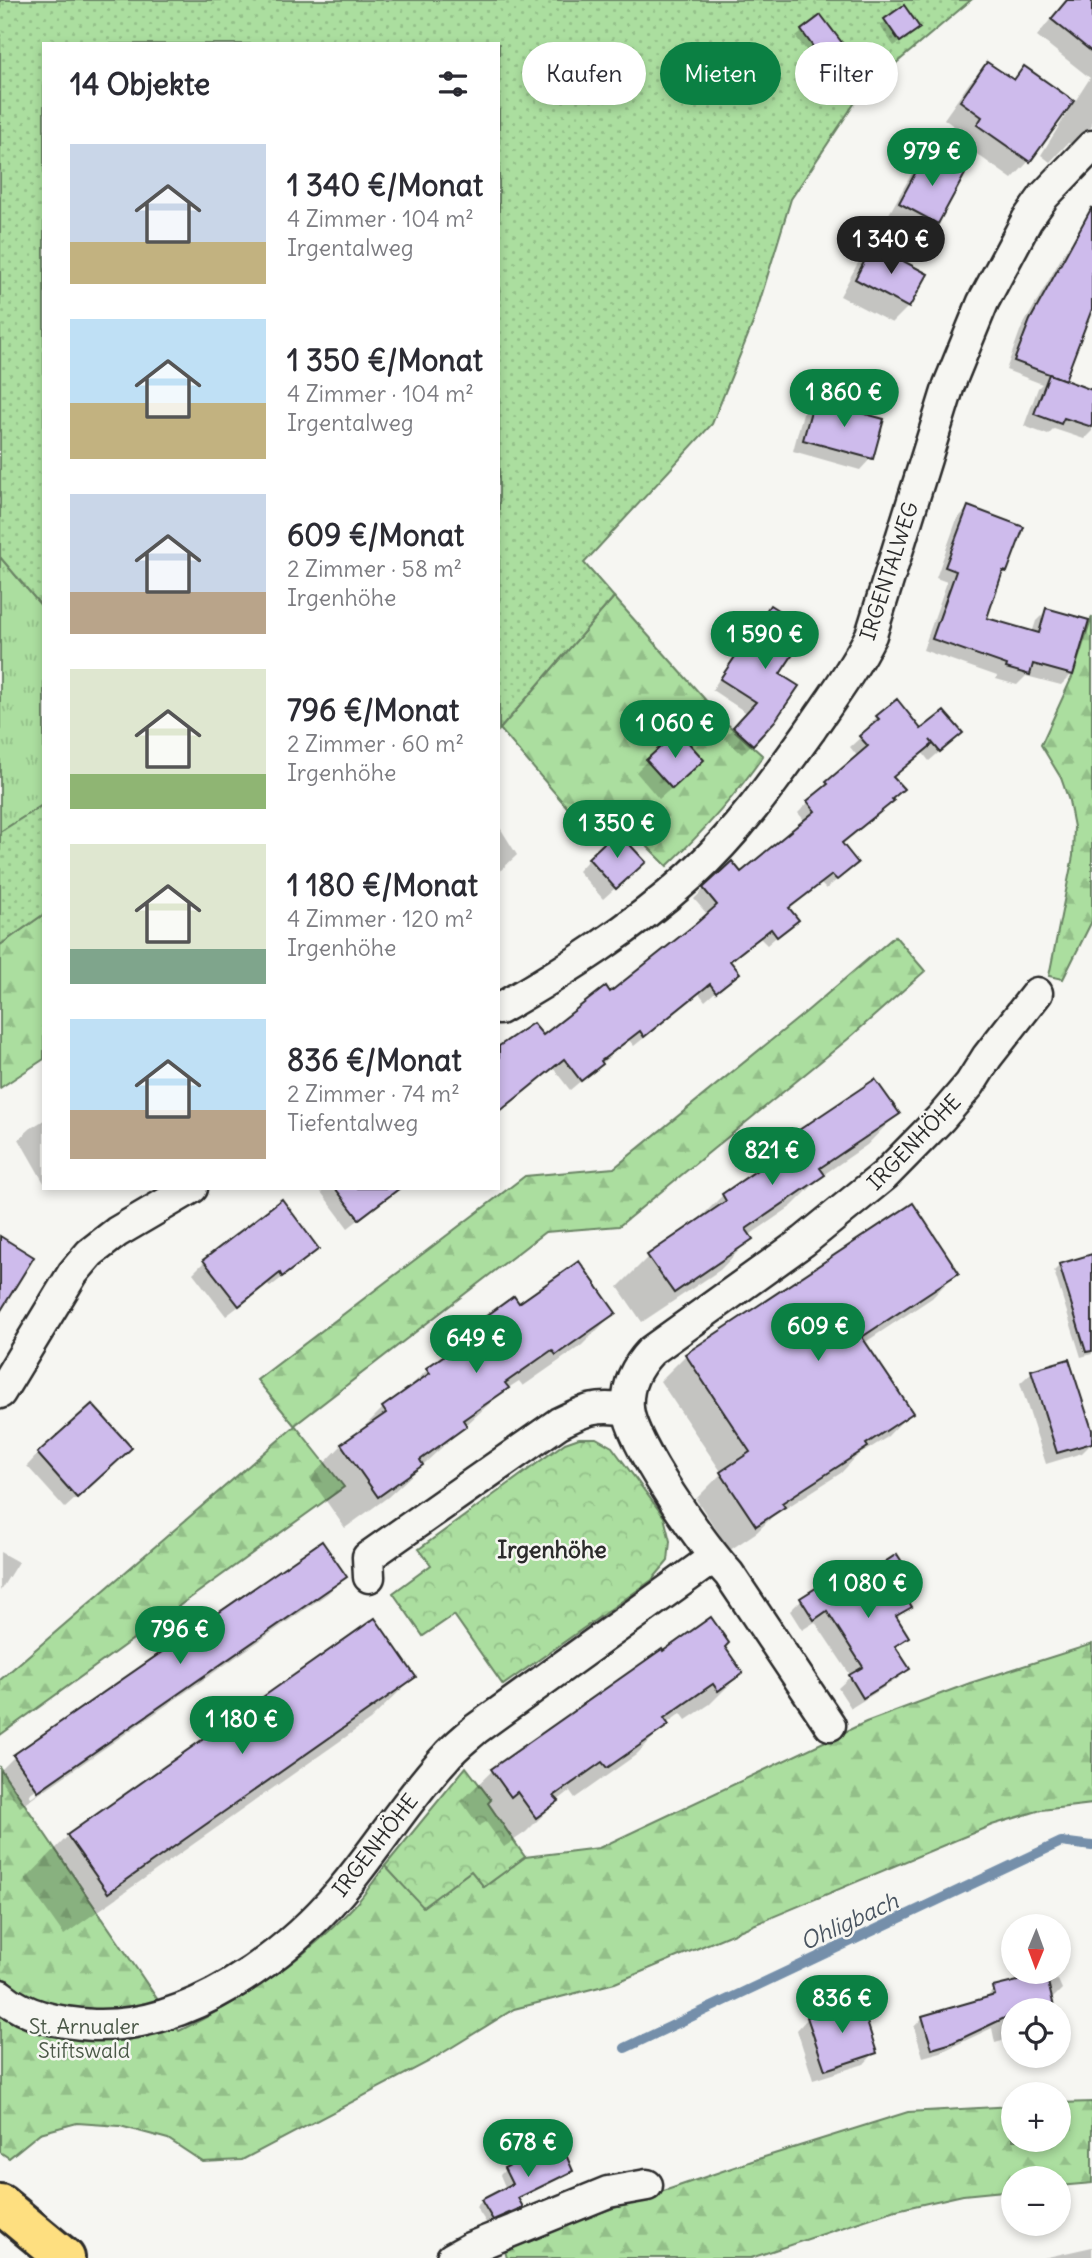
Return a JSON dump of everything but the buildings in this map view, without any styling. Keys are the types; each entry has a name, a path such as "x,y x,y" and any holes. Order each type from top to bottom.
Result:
{"main road":[{"path":"0,2204 65,2258"}],"street":[{"name":"IRGENTALWEG","path":"500,1008 619,932 690,876 733,831 781,774 859,660 871,635 949,385 983,302 1027,220 1044,196 1092,146"},
{"name":"IRGENHÖHE","path":"628,1410 629,1388 637,1366 651,1351 814,1233 885,1175 970,1084 987,1057 1037,993"},
{"path":"0,1393 73,1273 90,1253 117,1232 189,1190"},
{"path":"369,1577 368,1557 559,1423 583,1411 604,1407 628,1410 650,1462 713,1558 729,1574 830,1726"},
{"name":"IRGENHÖHE","path":"0,1995 16,2007 50,2019 111,2025 170,2015 226,1986 276,1952 311,1922 340,1892 440,1763 476,1729 713,1558"},
{"path":"452,2258 470,2248 608,2192 647,2185"}],"green space":[{"path":"0,0 971,0 898,62 898,42 795,42 795,105 853,105 791,199 753,323 712,424 584,563 614,597 500,729 500,42 42,42 42,607 0,557"},
{"path":"0,557 42,607 42,805 0,832"},
{"path":"614,597 725,722 763,756 718,814 667,866 616,815 590,834 500,729"},
{"path":"1092,616 1092,921 1063,979 1049,976 1073,856 1074,827 1061,778 1041,745 1073,675"},
{"path":"42,805 42,915 0,945 0,832"},
{"path":"42,915 42,1060 0,1088 0,945"},
{"path":"895,936 925,971 848,1039 619,1226 545,1232 295,1425 344,1487 0,1735 0,1680 295,1426 257,1380 525,1176 614,1168"},
{"path":"579,1438 596,1438 612,1447 664,1517 670,1541 668,1561 652,1580 503,1685 454,1615 423,1636 393,1593 431,1565 419,1549 565,1443"},
{"name":"St. Arnualer Stiftswald","path":"1092,1644 1092,1804 1041,1810 992,1825 615,1983 514,2009 428,2062 242,2160 203,2162 168,2139 120,2126 77,2123 40,2133 9,2158 0,2152 0,1768 179,2031 227,2006 295,1960 355,1905 385,1866 423,1906 472,1870 484,1887 525,1857 599,1848 866,1722 970,1683"},
{"path":"466,1767 491,1800 488,1803 525,1857 484,1887 471,1871 423,1907 385,1866"},
{"path":"1092,2102 1092,2183 1071,2185 1071,2166 1001,2166 1001,2191 963,2195 892,2211 751,2258 507,2258 505,2251 596,2214 908,2112 1001,2107 1001,2152 1071,2152 1071,2103"}],"waterway":[{"name":"Ohligbach","path":"625,2048 1061,1842 1092,1846"}],"district":[{"name":"Irgenhöhe","path":"552,1549"}]}
